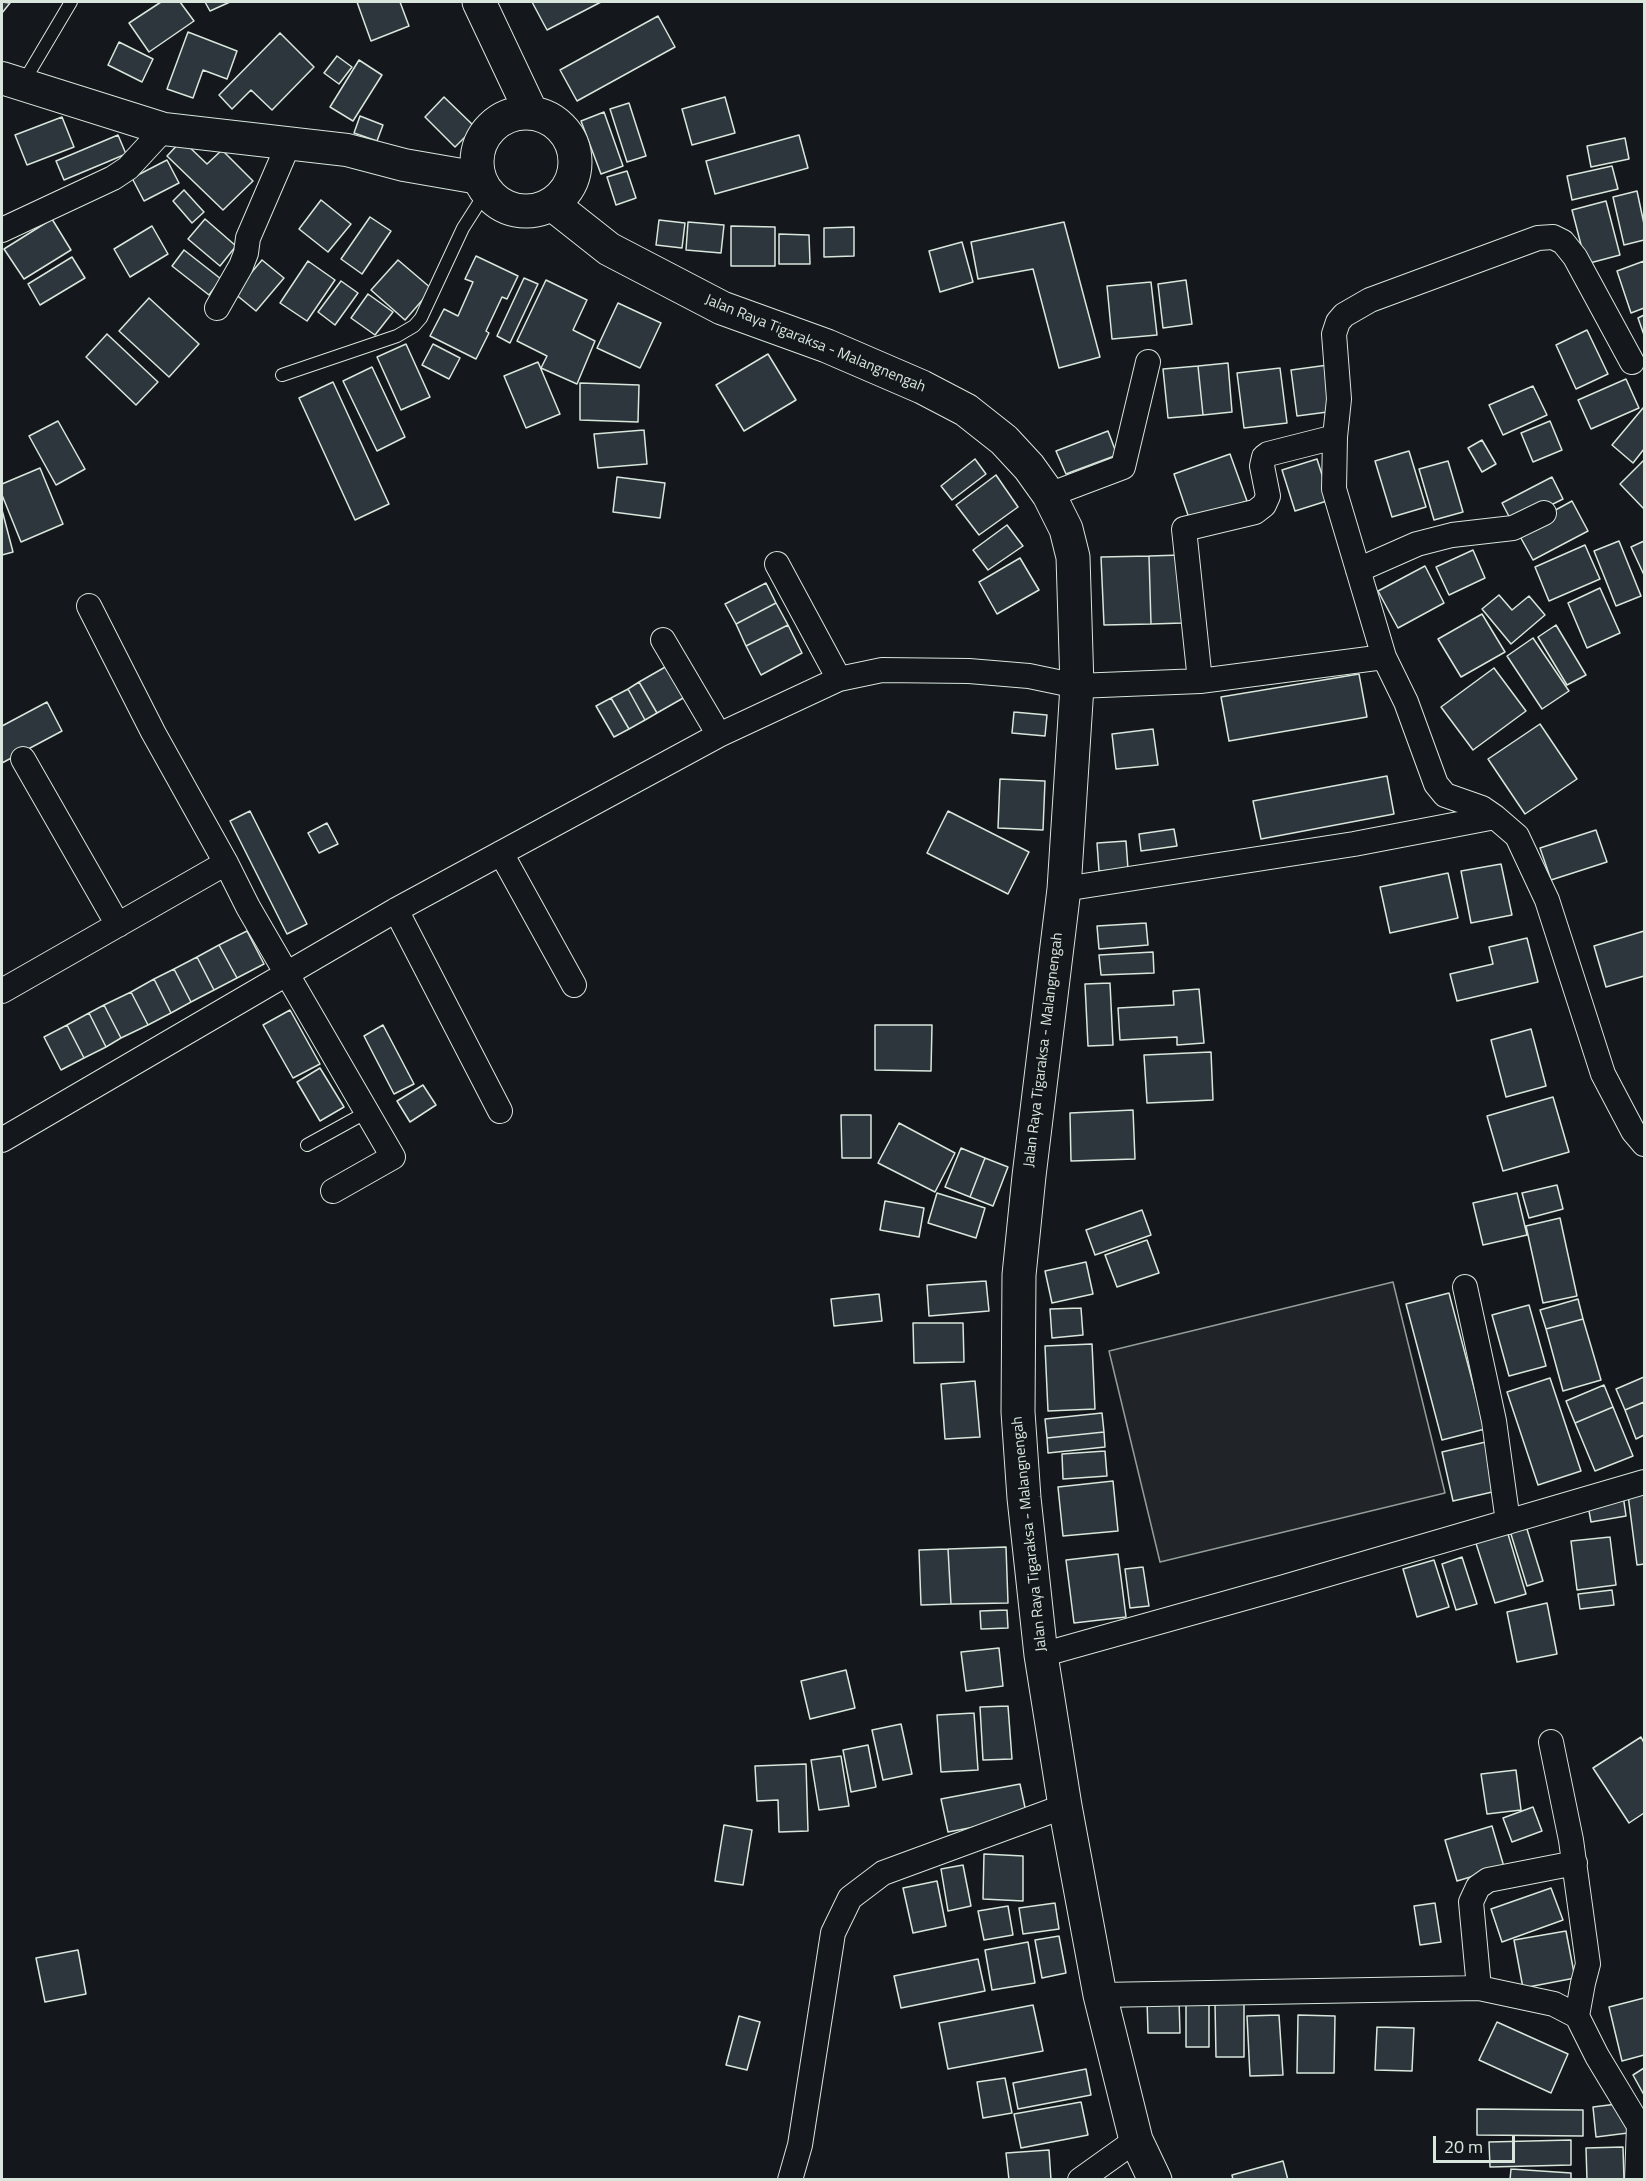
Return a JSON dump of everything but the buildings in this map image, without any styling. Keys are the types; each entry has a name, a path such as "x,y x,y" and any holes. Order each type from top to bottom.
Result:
{"main road":[{"path":"479,2 531,112"},
{"path":"531,112 555,123 572,144 575,158 570,184 563,196 540,210 525,212 510,210 497,202 483,185 476,164 479,148 484,136 504,118 531,112"},
{"name":"Jalan Raya Tigaraksa - Malangnengah","path":"552,204 609,249 722,308 827,346 922,387 966,410 1010,447 1029,467 1049,495 1066,529 1073,557 1077,686 1064,889 1019,1275 1018,1412 1024,1498 1041,1655 1065,1806 1100,1995 1136,2140 1155,2180"}],"street":[{"path":"12,82 164,129 347,150 483,185"},
{"path":"2,230 113,178 128,168 164,129"},
{"path":"217,308 246,253 248,238 289,143"},
{"path":"1632,362 1575,257 1563,242 1553,237 1545,236 1370,300 1344,315 1338,322 1334,334 1339,399 1335,437 1334,489 1384,657 1407,702 1436,784 1445,795 1482,808 1517,836 1547,900 1603,1074 1633,1131 1644,1144"},
{"path":"1049,495 1123,467 1148,362"},
{"path":"1200,681 1184,529 1255,512 1267,500 1267,485 1262,466 1264,457 1268,454 1335,437"},
{"path":"1358,570 1417,544 1452,535 1513,528 1544,513"},
{"path":"777,564 839,679"},
{"path":"89,606 176,775 248,907 393,1157 333,1191"},
{"path":"663,640 719,735"},
{"path":"2,1140 396,910 719,735 839,679 882,670 969,671 1029,676 1077,686 1200,681 1384,657"},
{"path":"23,759 118,925"},
{"path":"1064,889 1354,844 1495,817"},
{"path":"501,853 574,985"},
{"path":"3,985 118,925 226,863"},
{"path":"396,910 500,1111"},
{"path":"1465,1287 1494,1421 1508,1522"},
{"path":"1041,1655 1644,1482"},
{"path":"1551,1742 1575,1863 1588,1964 1582,1983 1577,2016 1597,2056 1642,2130 1637,2180"},
{"path":"790,2180 800,2145 833,1933 850,1898 883,1874 1065,1806"},
{"path":"1479,1988 1471,1902 1478,1887 1488,1880 1575,1863"},
{"path":"1100,1995 1479,1988 1554,2004 1577,2016"},
{"path":"1080,2180 1136,2140"}],"lane":[{"path":"12,82 71,2"},
{"path":"282,375 398,336 414,326 421,318 483,185"},
{"path":"307,1145 367,1112"}],"shaded area":[{"path":"1393,1282 1445,1493 1160,1562 1109,1351"}]}
